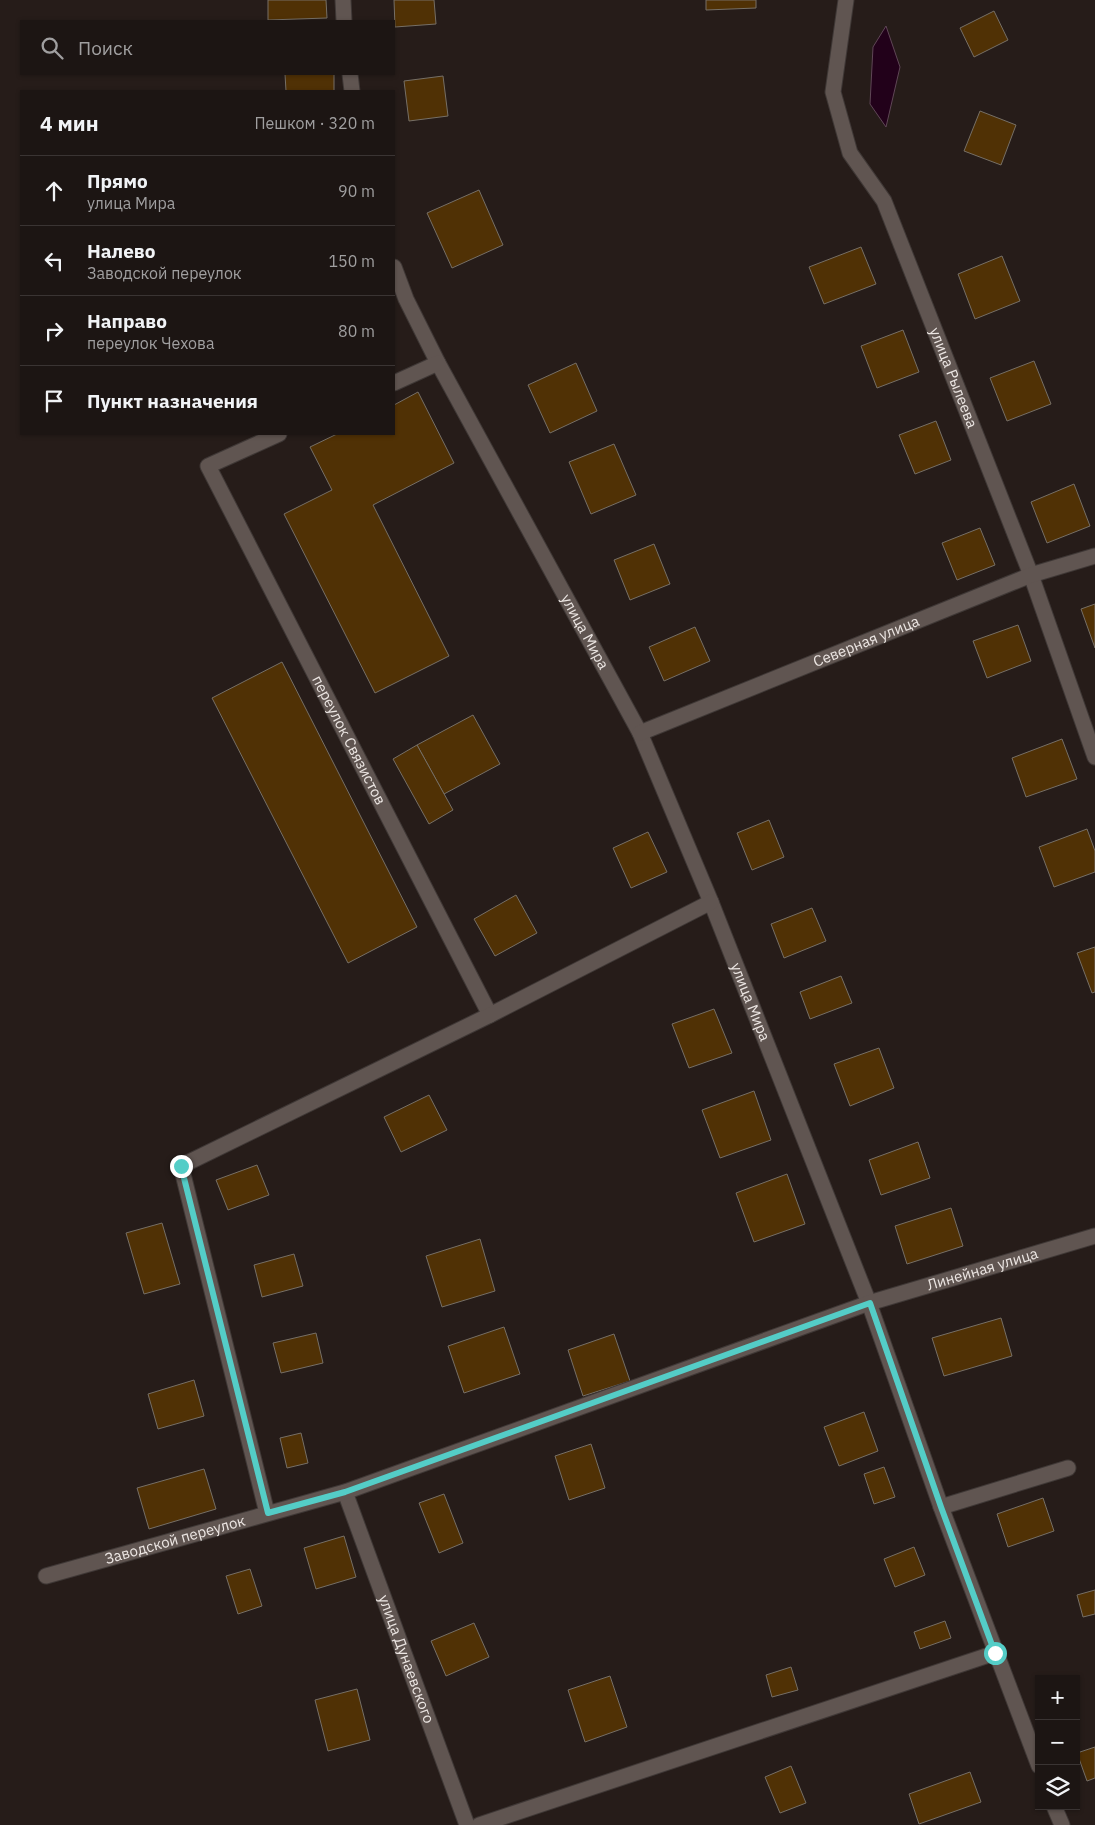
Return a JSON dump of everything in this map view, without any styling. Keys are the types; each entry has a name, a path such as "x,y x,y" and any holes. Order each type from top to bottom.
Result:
{"street":[{"path":"343,0 344,20"},
{"name":"улица Рылеева","path":"846,0 833,92 850,153 884,201 1031,575 1095,757"},
{"path":"350,75 352,90"},
{"name":"улица Мира","path":"395,270 406,299 438,363 640,734 711,902 870,1303 941,1507 1039,1765"},
{"path":"395,383 438,363"},
{"name":"переулок Связистов","path":"277,435 208,466 490,1015"},
{"name":"Северная улица","path":"640,734 1031,575 1095,556"},
{"path":"268,1513 181,1166 490,1015 711,902"},
{"name":"Линейная улица","path":"870,1303 1095,1236"},
{"name":"Заводской переулок","path":"46,1576 345,1492 870,1303"},
{"path":"941,1507 1068,1468"},
{"name":"улица Дунаевского","path":"345,1492 467,1825"},
{"path":"479,1825 995,1653"},
{"path":"1056,1810 1062,1825"}],"shaded area":[{"path":"886,26 900,67 886,127 870,104 873,47"}],"building":[{"path":"268,0 326,0 327,18 268,20"},
{"path":"394,0 434,0 436,24 395,27"},
{"path":"706,0 756,0 756,8 706,10"},
{"path":"994,11 1008,40 974,57 960,28"},
{"path":"285,75 334,75 334,90 286,90"},
{"path":"443,76 448,116 409,121 404,81"},
{"path":"980,111 1016,125 1001,165 964,151"},
{"path":"479,190 503,245 452,268 427,213"},
{"path":"861,247 876,284 824,304 809,267"},
{"path":"1002,256 1020,301 975,319 958,274"},
{"path":"903,330 919,372 877,388 861,346"},
{"path":"1034,361 1051,404 1007,421 990,378"},
{"path":"576,363 597,411 550,433 528,385"},
{"path":"418,392 454,463 373,505 449,656 375,693 284,514 332,490 310,447 335,435 395,435 395,404"},
{"path":"936,421 951,460 915,474 899,435"},
{"path":"614,444 636,495 591,514 569,462"},
{"path":"1074,484 1090,526 1047,543 1031,502"},
{"path":"980,528 995,565 957,580 942,543"},
{"path":"654,544 670,584 630,600 614,560"},
{"path":"1095,604 1095,648 1081,609"},
{"path":"1018,625 1031,661 987,678 973,641"},
{"path":"695,627 710,661 664,681 649,647"},
{"path":"282,662 417,927 348,963 212,698"},
{"path":"473,715 500,764 444,794 417,745"},
{"path":"1062,739 1077,779 1026,797 1012,758"},
{"path":"417,745 453,810 429,824 393,759"},
{"path":"769,820 784,857 752,870 737,833"},
{"path":"1087,829 1095,851 1095,872 1054,887 1039,847"},
{"path":"648,832 667,872 631,888 613,848"},
{"path":"516,895 537,933 495,956 474,919"},
{"path":"812,908 826,941 784,958 771,924"},
{"path":"1095,947 1095,992 1092,993 1077,953"},
{"path":"841,976 852,1003 810,1019 800,992"},
{"path":"714,1009 732,1053 689,1068 672,1024"},
{"path":"879,1048 894,1088 850,1106 834,1064"},
{"path":"754,1091 771,1140 720,1158 702,1110"},
{"path":"429,1095 447,1130 401,1152 384,1117"},
{"path":"918,1142 930,1178 881,1195 869,1160"},
{"path":"257,1165 269,1195 228,1210 216,1180"},
{"path":"787,1174 805,1224 754,1242 736,1193"},
{"path":"951,1208 963,1246 907,1264 895,1226"},
{"path":"162,1223 180,1284 144,1294 126,1233"},
{"path":"480,1239 495,1291 442,1307 426,1256"},
{"path":"294,1254 303,1286 262,1297 254,1265"},
{"path":"1001,1318 1012,1356 944,1376 932,1338"},
{"path":"504,1327 520,1374 464,1393 448,1346"},
{"path":"316,1333 323,1363 281,1373 273,1343"},
{"path":"614,1334 630,1381 583,1396 568,1350"},
{"path":"194,1380 204,1416 158,1429 148,1394"},
{"path":"864,1412 878,1451 839,1466 824,1427"},
{"path":"301,1433 308,1463 287,1468 280,1438"},
{"path":"591,1444 605,1488 569,1500 555,1456"},
{"path":"884,1467 895,1497 874,1504 864,1474"},
{"path":"204,1469 216,1509 149,1529 137,1488"},
{"path":"444,1494 463,1543 439,1553 419,1503"},
{"path":"1043,1498 1054,1531 1008,1547 997,1514"},
{"path":"344,1536 356,1577 316,1589 304,1548"},
{"path":"914,1547 925,1575 895,1587 884,1559"},
{"path":"250,1569 262,1606 238,1614 226,1576"},
{"path":"1095,1590 1095,1614 1083,1617 1077,1595"},
{"path":"945,1621 951,1638 920,1649 914,1632"},
{"path":"474,1623 489,1657 446,1676 431,1641"},
{"path":"791,1667 798,1690 772,1697 766,1675"},
{"path":"610,1676 627,1727 585,1742 568,1690"},
{"path":"357,1689 370,1740 328,1751 315,1700"},
{"path":"1095,1747 1095,1778 1087,1781 1080,1761 1080,1752"},
{"path":"791,1766 806,1803 780,1813 765,1777"},
{"path":"970,1772 981,1802 919,1824 909,1794"}],"route":[{"path":"181,1166 268,1513 345,1492 870,1303 941,1507 995,1653"}]}
